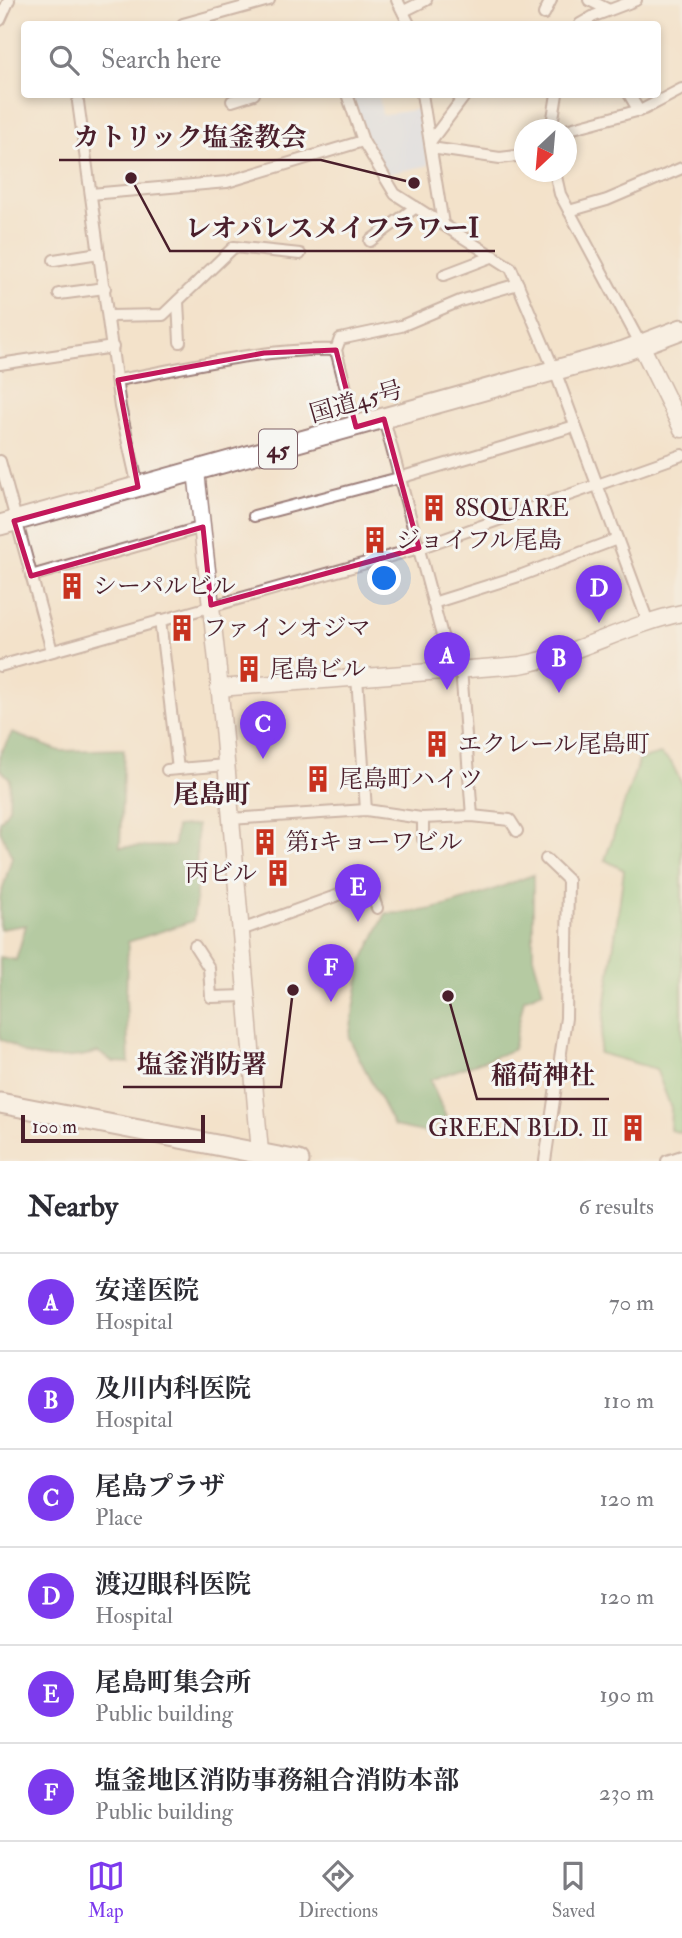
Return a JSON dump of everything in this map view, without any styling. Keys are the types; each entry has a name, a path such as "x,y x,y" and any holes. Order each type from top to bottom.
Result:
{"highway":[{"name":"国道45号","path":"7,523 384,419 641,345 682,329"},
{"path":"0,1103 260,1156 299,1161"}],"street":[{"path":"0,20 9,0"},
{"path":"194,21 269,0"},
{"path":"397,0 408,21"},
{"path":"404,10 426,0"},
{"path":"544,14 551,0"},
{"path":"589,0 609,10"},
{"path":"586,21 636,0"},
{"path":"577,127 639,111 682,89"},
{"path":"232,101 241,98"},
{"path":"348,98 363,141 395,194 511,268 554,370 648,622"},
{"path":"423,98 443,224"},
{"path":"430,145 463,98"},
{"path":"553,119 555,98"},
{"path":"631,98 639,111"},
{"path":"78,102 124,431 138,487"},
{"path":"91,194 228,182 363,141"},
{"path":"430,145 500,158 514,156"},
{"path":"569,211 607,200 682,168"},
{"path":"557,182 560,194 641,345 682,429"},
{"path":"370,241 416,207"},
{"path":"110,316 163,315 234,247 300,254"},
{"path":"54,260 99,253"},
{"path":"444,275 494,256"},
{"path":"356,427 336,350 340,339 401,326 460,301 518,284"},
{"path":"59,295 105,288"},
{"path":"177,301 180,342"},
{"path":"0,364 113,347"},
{"path":"118,380 264,353 297,349 336,350"},
{"path":"384,419 433,603 456,669 472,816"},
{"path":"254,516 399,478 575,426"},
{"path":"0,666 419,548 682,455"},
{"path":"0,465 7,523 30,576 52,651"},
{"path":"196,471 219,688 260,1156"},
{"path":"30,576 203,527"},
{"path":"433,603 522,575 617,539"},
{"path":"219,688 531,663 682,612"},
{"path":"160,620 172,769 226,765"},
{"path":"357,677 366,810"},
{"path":"230,819 366,810 424,818 472,816 510,820 517,831"},
{"path":"423,839 424,818"},
{"path":"545,1161 566,1016 568,893 568,880 546,859"},
{"path":"241,930 369,884 377,908"},
{"path":"195,946 209,968 211,997 247,996"},
{"path":"667,1161 682,1156"}],"highlighted area":[{"path":"336,350 356,427 384,419 419,548 211,605 203,527 31,576 14,521 138,487 118,380 264,353"}],"shaded area":[{"path":"351,98 379,98 382,115 419,109 429,165 387,174 366,140"}],"green space":[{"path":"12,733 60,751 124,749 120,847 174,846 176,827 197,825 193,921 128,942 126,998 129,1063 113,1062 98,1052 61,1058 31,1056 0,1040 0,957 16,960 26,925 0,929 0,898 12,857 0,830 0,822 9,808 10,779 0,769 0,754"},
{"path":"660,754 671,762 682,784 682,1133 670,1130 671,1108 656,1069 599,1053 624,870 605,860 639,760"},
{"path":"533,875 533,956 543,991 524,999 513,1050 430,1080 446,1117 427,1133 394,1126 349,1038 362,962 386,913 442,907"}],"place":[{"name":"レオパレスメイフラワーI","path":"131,178"},
{"name":"カトリック塩釜教会","path":"414,183"},
{"name":"8SQUARE","path":"434,508"},
{"name":"ジョイフル尾島","path":"375,540"},
{"name":"シーパルビル","path":"72,586"},
{"name":"渡辺眼科医院","path":"599,623"},
{"name":"ファインオジマ","path":"182,628"},
{"name":"尾島ビル","path":"249,669"},
{"name":"安達医院","path":"447,690"},
{"name":"及川内科医院","path":"559,693"},
{"name":"エクレール尾島町","path":"437,744"},
{"name":"尾島プラザ","path":"263,759"},
{"name":"尾島町ハイツ","path":"318,779"},
{"name":"第1キョーワビル","path":"265,842"},
{"name":"丙ビル","path":"278,873"},
{"name":"尾島町集会所","path":"358,922"},
{"name":"塩釜消防署","path":"293,990"},
{"name":"稲荷神社","path":"448,996"},
{"name":"塩釜地区消防事務組合消防本部","path":"331,1002"},
{"name":"GREEN BLD. Ⅱ","path":"633,1128"}],"district":[{"name":"尾島町","path":"212,795"}]}
